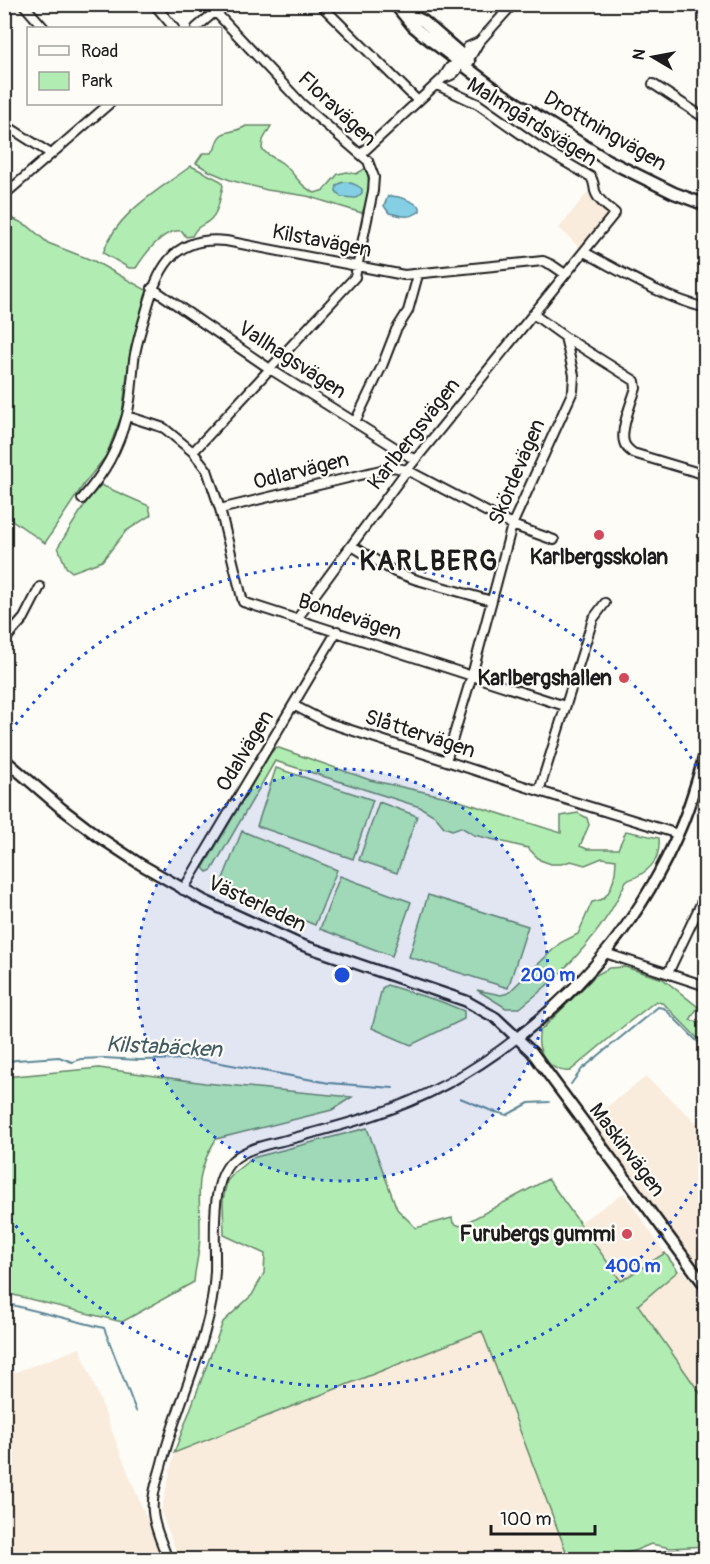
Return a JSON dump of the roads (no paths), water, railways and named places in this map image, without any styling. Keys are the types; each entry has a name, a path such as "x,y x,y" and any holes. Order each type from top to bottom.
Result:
{"main road":[{"name":"Drottningvägen","path":"399,8 413,26 425,36 567,136 607,160 705,211"},
{"name":"Drottningvägen","path":"674,193 705,205"}],"street":[{"path":"23,4 43,27"},
{"path":"154,4 173,27"},
{"name":"Floravägen","path":"193,452 355,277 374,177 372,169 361,154 302,104 208,4"},
{"path":"197,27 224,4"},
{"path":"320,4 418,101"},
{"path":"496,4 504,13"},
{"path":"361,154 444,78 452,76 462,60 471,56 479,42 513,4"},
{"path":"653,84 704,115"},
{"name":"Malmgårdsvägen","path":"437,85 478,104 538,146 591,177 600,200 615,213 584,252"},
{"path":"4,195 107,105"},
{"path":"4,124 51,154"},
{"name":"Kilstavägen","path":"82,499 110,462 127,416 137,348 152,288 161,268 178,251 212,239 389,273 418,274 543,261 565,274"},
{"path":"565,274 584,252 650,288 705,308"},
{"path":"355,422 382,366 396,330 408,311 418,274"},
{"name":"Karlbergsvägen","path":"297,619 406,470 565,274"},
{"name":"Vallhagsvägen","path":"152,288 270,369 415,460"},
{"path":"533,314 635,381 636,388 623,433 623,441 627,448 635,454 705,475"},
{"name":"Skördevägen","path":"446,761 472,675 512,525 573,391 574,375 565,337"},
{"name":"Bondevägen","path":"127,416 164,428 193,452 210,476 243,602 565,706"},
{"name":"Odlarvägen","path":"220,509 393,467 406,470 512,525 555,540"},
{"path":"352,546 395,572 492,601"},
{"path":"4,641 24,618 40,587"},
{"path":"539,790 592,619 605,603"},
{"name":"Odalvägen","path":"183,890 337,631"},
{"name":"Slåttervägen","path":"293,705 326,722 678,834"},
{"path":"168,1560 156,1528 152,1509 161,1467 209,1318 214,1286 216,1193 225,1169 243,1153 376,1115 416,1099 473,1069 518,1037 571,993 605,954 637,910 678,834 705,753"},
{"name":"Västerleden","path":"4,759 99,837 183,890 245,921 291,940 472,1003 496,1018 518,1037"},
{"path":"668,974 705,893"},
{"path":"605,954 705,986"},
{"name":"Maskinvägen","path":"518,1037 532,1052 705,1287"},
{"path":"638,1560 669,1556 705,1558"}],"water":[{"path":"343,182 357,186 362,189 362,193 356,198 341,197 336,191 337,185"},
{"path":"388,196 397,196 409,201 420,207 420,211 409,216 389,213 384,206"}],"waterway":[{"name":"Kilstabäcken","path":"571,1084 582,1069 658,1007 664,1008 706,1050"},
{"name":"Kilstabäcken","path":"4,1062 59,1057 72,1062 81,1059 104,1058 199,1059 329,1083 393,1088"},
{"name":"Kilstabäcken","path":"460,1098 507,1115 529,1103 549,1102"},
{"path":"4,1303 104,1328 136,1411"}],"place":[{"name":"Karlbergsskolan","path":"599,535"},
{"name":"Karlbergshallen","path":"624,678"},
{"name":"Furubergs gummi","path":"627,1234"}],"district":[{"name":"KARLBERG","path":"429,561"}]}
